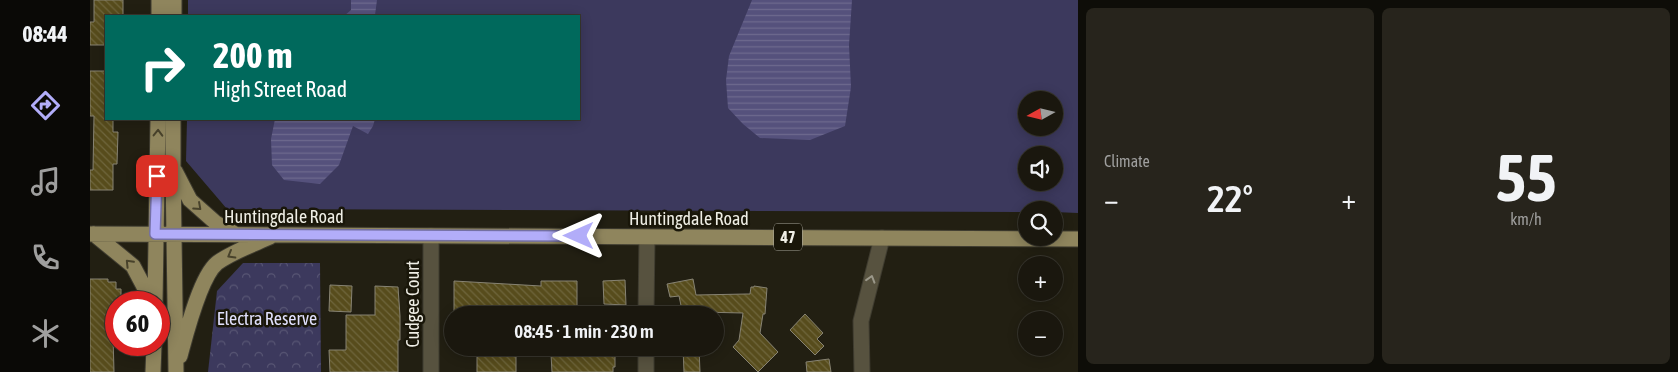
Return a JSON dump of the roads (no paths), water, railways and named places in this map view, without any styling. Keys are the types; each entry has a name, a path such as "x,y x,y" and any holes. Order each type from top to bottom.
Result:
{"main road":[{"path":"159,0 159,15"},
{"path":"174,0 174,15"},
{"path":"154,291 158,120"},
{"path":"173,120 176,372"},
{"path":"173,168 190,200 216,223 237,235"},
{"path":"92,234 133,266 148,291"},
{"name":"Huntingdale Road","path":"92,234 1078,239"},
{"path":"176,372 190,323 207,276 216,264 244,248 276,235"},
{"path":"153,372 154,356"}],"street":[{"name":"Cudgee Court","path":"431,236 431,372"},
{"path":"646,306 647,237"},
{"path":"862,372 861,321 882,238"},
{"path":"646,356 646,372"}],"park label":[{"name":"Electra Reserve","path":"267,318"}]}
